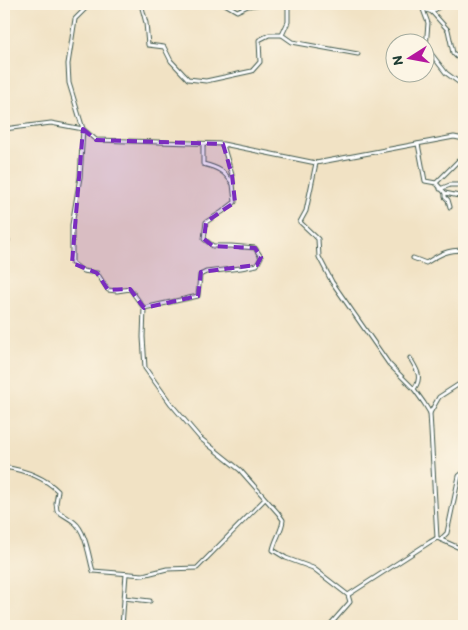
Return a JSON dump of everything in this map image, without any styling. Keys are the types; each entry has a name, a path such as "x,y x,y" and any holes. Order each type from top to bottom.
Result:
{"street":[{"path":"89,4 75,19 68,64 69,83 83,129 80,177 72,225 72,263 84,271 98,273 108,290 130,289 144,308 145,368 171,404 200,438 240,470 283,520 282,528 275,539 273,550 286,558 314,568 348,595 350,602 329,626"},
{"path":"141,4 146,23 148,45 164,48 171,61 188,80 206,81 252,71 260,62 259,40 269,35 282,35 292,42 358,54"},
{"path":"225,4 237,11 248,6 262,4"},
{"path":"282,35 288,22 288,4"},
{"path":"421,4 428,23 426,47 446,73 464,86"},
{"path":"432,12 443,4"},
{"path":"423,9 432,12 448,30 453,53 457,57 464,59"},
{"path":"4,129 51,123 83,129 96,140 223,144 316,163 454,137 464,139"},
{"path":"203,144 203,164 213,166 225,174 233,185"},
{"path":"144,308 198,296 200,275 206,272 257,265 261,257 255,248 213,246 204,240 206,222 234,202 232,176 223,144"},
{"path":"418,144 425,181 436,183 445,194 450,207"},
{"path":"436,183 464,155"},
{"path":"316,163 306,211 300,222 318,240 319,257 332,282 389,364 414,389 430,413 439,539"},
{"path":"440,189 464,183"},
{"path":"445,194 464,198"},
{"path":"4,214 6,215 4,218"},
{"path":"4,238 8,240 4,255"},
{"path":"413,258 426,263 439,254 452,250 464,250"},
{"path":"410,358 419,373 418,384 414,389"},
{"path":"430,413 439,398 464,381"},
{"path":"4,467 21,470 51,484 58,491 57,511 75,522 82,531 93,571 143,575 167,569 197,568 265,499"},
{"path":"348,595 447,533 459,476 464,472"},
{"path":"439,539 464,550"},
{"path":"122,626 126,574"},
{"path":"124,598 150,600"}],"highlighted area":[{"path":"83,129 96,140 223,144 232,175 235,202 206,222 204,239 213,246 255,248 261,257 257,265 201,272 198,296 144,308 130,289 108,290 97,273 72,263"}]}
